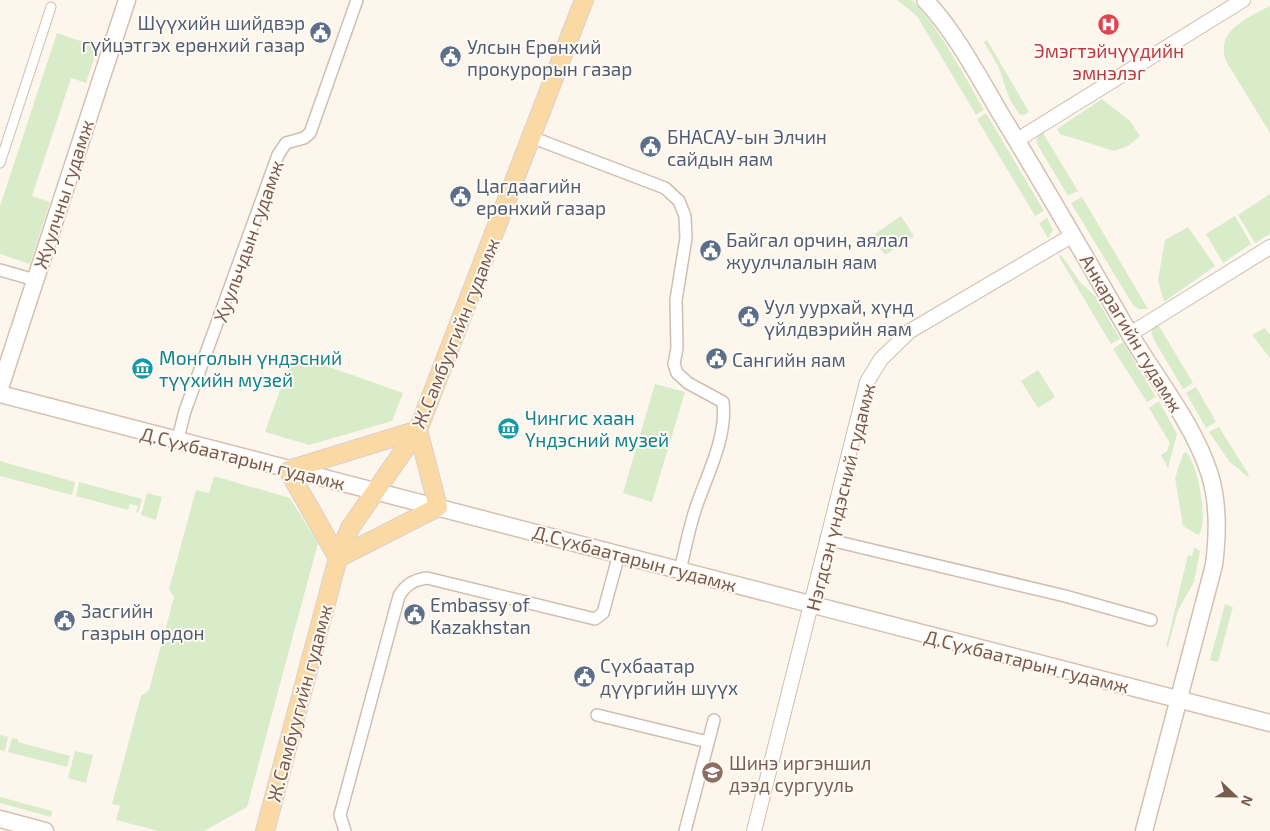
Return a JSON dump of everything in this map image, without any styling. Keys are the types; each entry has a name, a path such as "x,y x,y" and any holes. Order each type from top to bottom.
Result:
{"main road":[{"name":"Жуулчны гудамж","path":"0,388 127,0"},
{"name":"Ж.Самбуугийн гудамж","path":"265,831 338,558 350,528 418,430 584,0"},
{"name":"Анкарагийн гудамж","path":"925,0 944,20 1017,140 1130,334 1189,428 1204,459 1216,497 1217,538 1214,565 1144,831"},
{"name":"Д.Сүхбаатарын гудамж","path":"0,394 177,442 438,507 1270,723"},
{"path":"418,430 438,507 338,558 288,470 418,430"},
{"path":"0,819 45,831"}],"street":[{"name":"Хуульчдын гудамж","path":"177,442 185,411 278,155 286,142 304,138 310,133 357,0"},
{"path":"1017,140 1243,0"},
{"path":"0,162 51,7"},
{"path":"531,137 664,188 679,201 685,216 686,238 676,300 674,364 677,373 688,383 724,402 725,418 707,481 698,500 680,570"},
{"name":"Нэгдсэн үндэсний гудамж","path":"754,831 812,605 826,539 868,382 881,359 910,331 1073,235"},
{"path":"1130,334 1270,247"},
{"path":"0,270 35,280"},
{"path":"826,539 1151,620"},
{"path":"344,831 340,815 400,596 404,588 412,582 427,578 595,619 603,613 619,554"},
{"path":"597,714 708,742"},
{"path":"685,831 714,720"}],"green space":[{"path":"897,0 912,0 923,12 951,53 984,110 976,115 917,16"},
{"path":"1270,6 1270,133 1226,61 1224,51 1225,41 1235,27 1252,15"},
{"path":"57,33 98,47 86,83 71,78 32,196 50,202 30,264 0,254 0,206"},
{"path":"987,40 1029,112 1024,115 1019,114 1010,100 998,66 984,42"},
{"path":"1102,99 1130,121 1140,136 1128,146 1114,151 1060,134 1057,129"},
{"path":"986,113 1044,211 1035,216 977,119"},
{"path":"1040,128 1078,191 1068,196 1037,144 1036,136"},
{"path":"1270,194 1270,234 1255,243 1238,215"},
{"path":"1082,197 1148,309 1139,309 1133,305 1071,203"},
{"path":"901,216 914,236 885,255 872,236"},
{"path":"1235,216 1251,244 1223,263 1206,234"},
{"path":"1047,218 1053,230 1048,238 1039,223"},
{"path":"1188,227 1215,266 1164,302 1158,280 1165,240"},
{"path":"1058,255 1062,256 1080,282 1095,296 1120,339 1111,344"},
{"path":"1156,321 1193,383 1183,389 1153,338 1151,329"},
{"path":"1265,328 1270,335 1270,358 1252,335"},
{"path":"1123,342 1156,397 1147,402 1113,349"},
{"path":"293,354 403,393 392,421 309,445 265,432"},
{"path":"1038,370 1055,397 1038,408 1021,381"},
{"path":"655,384 685,392 652,502 623,493"},
{"path":"1196,387 1216,422 1206,428 1186,393"},
{"path":"1159,401 1177,434 1168,468 1161,455 1167,451 1170,443 1149,408"},
{"path":"1219,427 1249,475 1248,477 1229,461 1209,432"},
{"path":"1186,452 1194,467 1201,493 1203,519 1198,535 1183,526 1175,478 1183,454"},
{"path":"0,461 75,482 72,495 0,476"},
{"path":"214,476 290,498 318,543 247,807 204,831 158,831 116,820 120,806 112,804 141,696 149,690 174,597 169,589 196,490 209,493"},
{"path":"79,482 142,499 138,513 136,512 138,506 130,504 128,510 76,496"},
{"path":"147,493 162,497 156,520 141,515"},
{"path":"1194,547 1200,551 1194,582 1178,610 1168,647 1166,647 1188,555 1192,556"},
{"path":"1225,604 1233,607 1218,662 1210,660"},
{"path":"0,735 8,737 5,751 0,750"},
{"path":"12,738 18,739 18,742 70,756 67,767 8,752"},
{"path":"75,751 93,755 86,783 68,778"},
{"path":"0,797 52,811 51,817 0,803"}],"place":[{"name":"Эмэгтэйчүүдийн эмнэлэг","path":"1109,24"},
{"name":"Шүүхийн шийдвэр гүйцэтгэх ерөнхий газар","path":"321,33"},
{"name":"Улсын Ерөнхий прокурорын газар","path":"451,57"},
{"name":"БНАСАУ-ын Элчин сайдын яам","path":"651,147"},
{"name":"Цагдаагийн ерөнхий газар","path":"460,196"},
{"name":"Байгал орчин, аялал жуулчлалын яам","path":"710,250"},
{"name":"Уул уурхай, хүнд үйлдвэрийн яам","path":"748,317"},
{"name":"Сангийн яам","path":"716,359"},
{"name":"Монголын үндэсний түүхийн музей","path":"143,368"},
{"name":"Чингис хаан Үндэсний музей","path":"509,428"},
{"name":"Embassy of Kazakhstan","path":"414,615"},
{"name":"Засгийн газрын ордон","path":"65,621"},
{"name":"Сүхбаатар дүүргийн шүүх","path":"584,676"},
{"name":"Шинэ иргэншил дээд сургууль","path":"713,773"}]}
